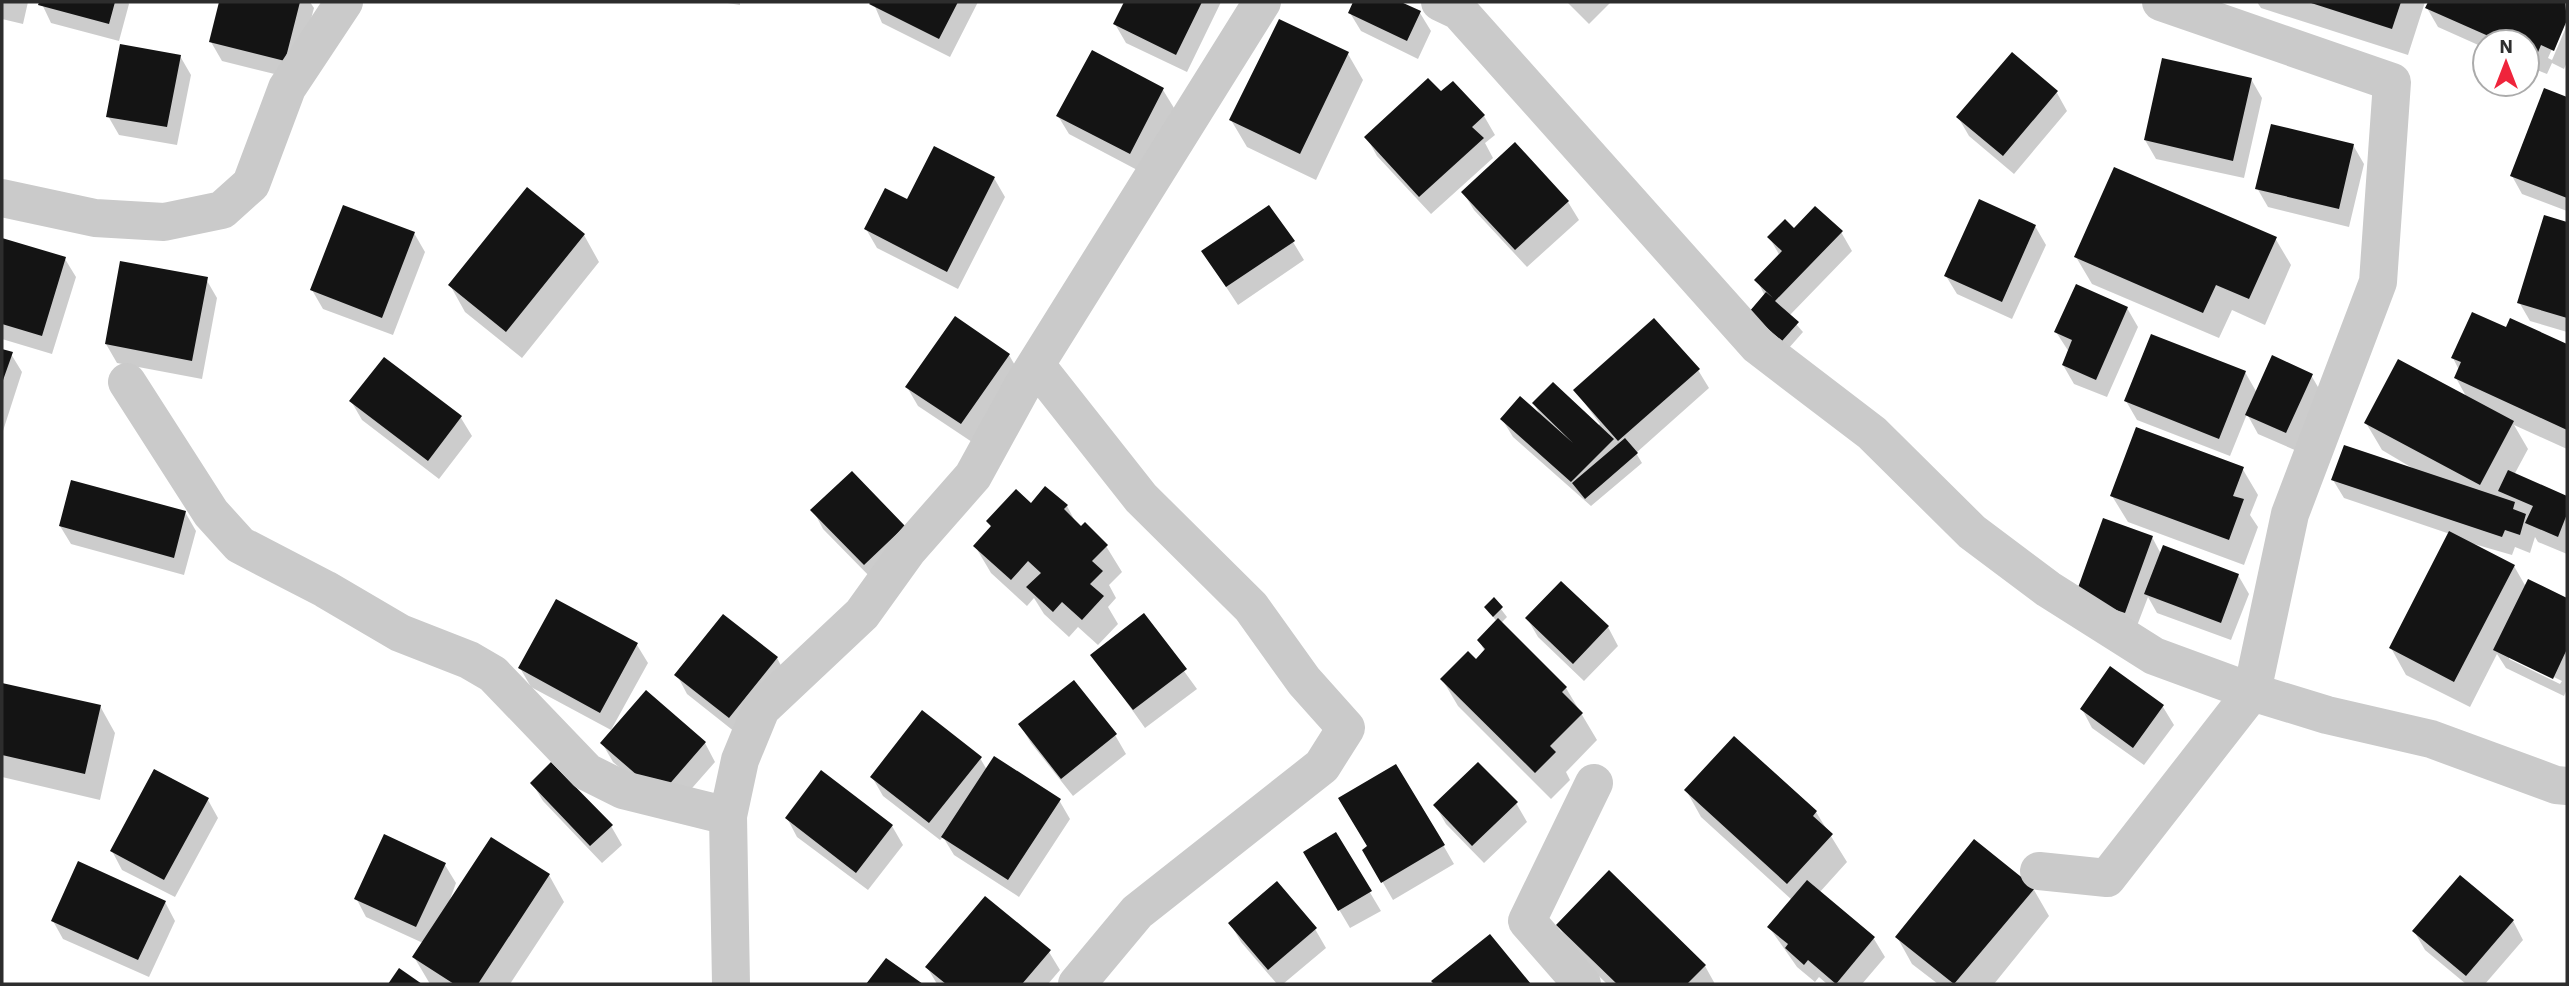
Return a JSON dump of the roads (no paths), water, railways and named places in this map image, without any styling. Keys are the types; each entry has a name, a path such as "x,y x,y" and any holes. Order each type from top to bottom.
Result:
{"street":[{"path":"2,198 95,218 164,222 222,209 251,184 287,89 344,2"},
{"path":"731,984 728,816 740,760 761,709 862,614 908,550 973,476 1036,365 1262,2"},
{"path":"2039,871 2107,878 2252,692 2290,514 2378,282 2392,82 2161,2"},
{"path":"1452,5 1758,346 1872,433 1972,532 2048,589 2154,656 2252,692 2327,715 2431,739 2567,786"},
{"path":"1036,365 1141,498 1251,607 1304,681 1346,728 1322,766 1137,912 1077,984"},
{"path":"127,382 211,513 240,545 326,589 400,633 469,660 493,674 587,772 623,790 728,816"},
{"path":"1583,984 1527,921 1594,783"}]}
